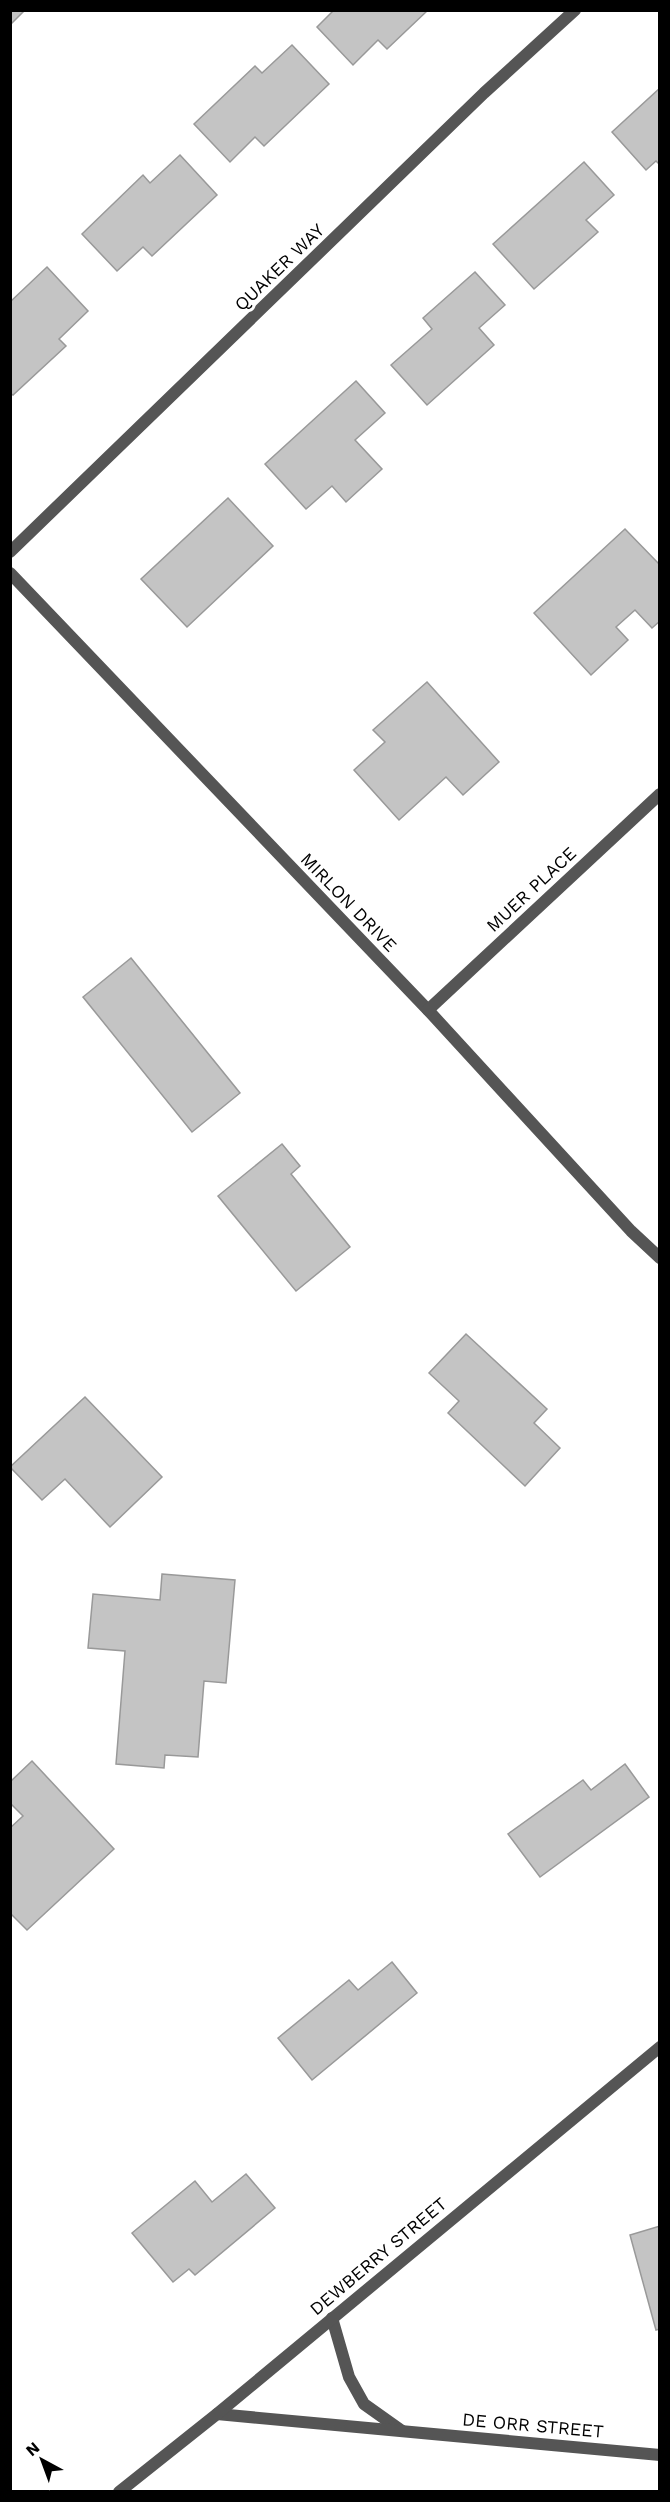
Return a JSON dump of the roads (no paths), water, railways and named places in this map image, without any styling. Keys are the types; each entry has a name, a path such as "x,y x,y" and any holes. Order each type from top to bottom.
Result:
{"street":[{"name":"QUAKER WAY","path":"10,552 484,93 575,10"},
{"name":"MIRLON DRIVE","path":"10,573 428,1010 631,1231 660,1258"},
{"name":"MUER PLACE","path":"428,1010 660,794"},
{"name":"DEWBERRY STREET","path":"118,2492 217,2414 660,2047"},
{"name":"DE ORR STREET","path":"332,2318 349,2377 364,2404 404,2431"},
{"name":"DE ORR STREET","path":"217,2414 660,2455"}]}
